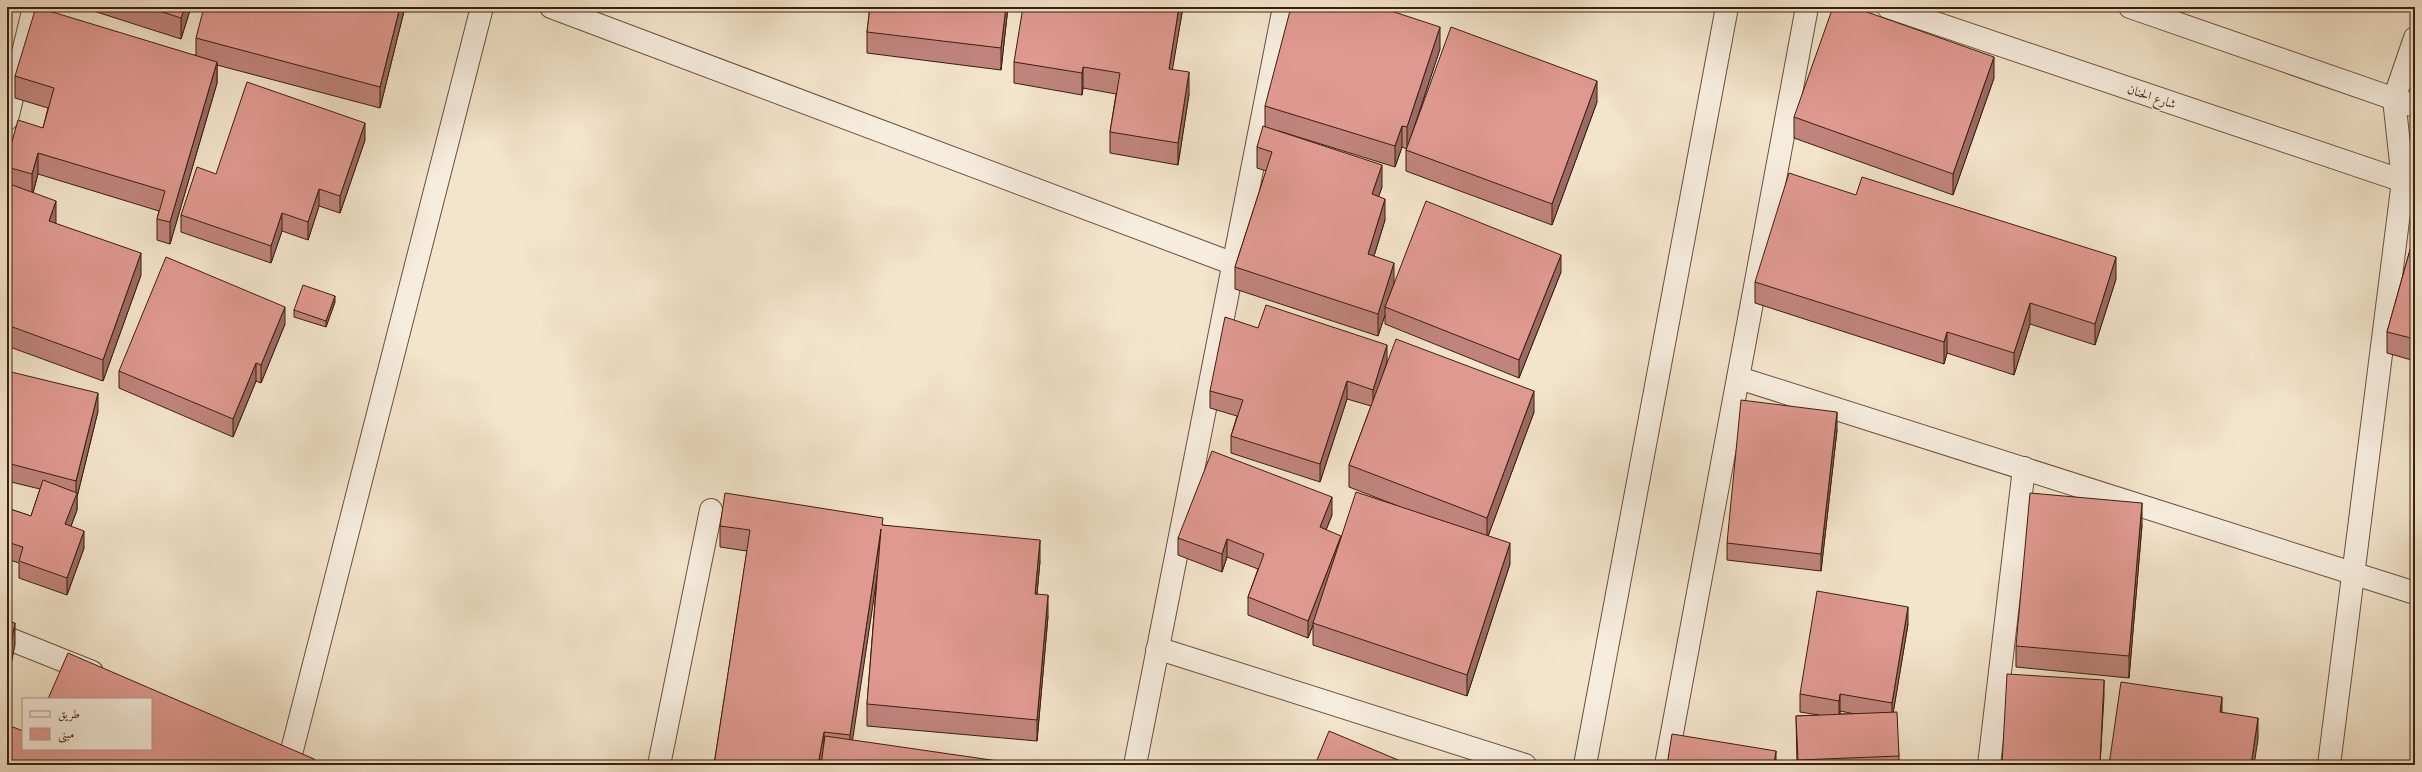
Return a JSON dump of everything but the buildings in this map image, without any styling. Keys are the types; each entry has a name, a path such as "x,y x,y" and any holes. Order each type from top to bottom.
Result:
{"street":[{"path":"7,119 34,7"},
{"path":"269,745 300,758 482,7"},
{"path":"551,7 1234,264"},
{"path":"1135,765 1284,7"},
{"path":"1585,765 1727,7"},
{"path":"1666,765 1807,7"},
{"name":"شارع الحنان","path":"1888,7 2409,183"},
{"path":"2130,7 2415,106"},
{"path":"2329,765 2353,573 2409,183 2394,99 2415,38"},
{"path":"1739,378 2415,593"},
{"path":"1989,765 2024,468"},
{"path":"659,765 711,510"},
{"path":"7,638 109,680"},
{"path":"1157,650 1166,651 1525,765"}]}
